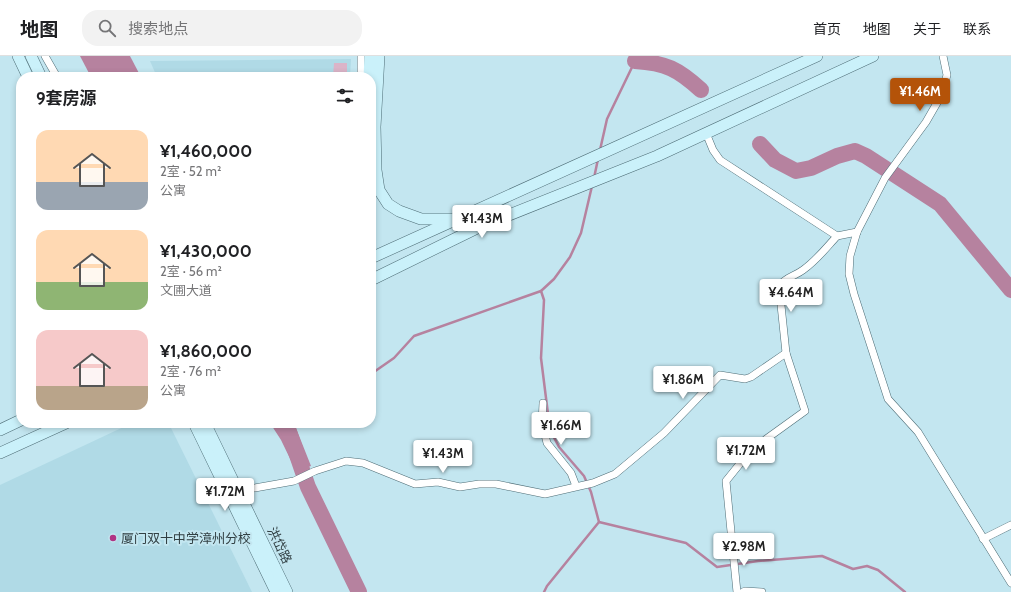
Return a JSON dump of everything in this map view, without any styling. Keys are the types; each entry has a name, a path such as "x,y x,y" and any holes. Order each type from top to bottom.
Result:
{"main road":[{"path":"18,56 26,72"},
{"path":"31,56 39,72"},
{"path":"369,72 370,56"},
{"path":"376,109 379,56"},
{"path":"376,256 817,56"},
{"path":"376,278 479,227 657,156 873,56"},
{"path":"376,170 379,190 388,204 399,211 421,219 456,219"},
{"path":"0,430 16,422"},
{"path":"0,453 55,428"},
{"path":"207,431 276,592"},
{"name":"洪岱路","path":"207,431 287,592"}],"street":[{"path":"45,56 54,72"},
{"path":"360,72 361,56"},
{"path":"943,56 947,75 940,96 926,122 885,178 856,232 850,256 849,274 888,399 918,432 1011,583"},
{"path":"706,133 713,150 720,160 837,236"},
{"path":"737,589 726,481 751,450 805,411 786,353 779,286 784,280 801,272 818,259 837,236 856,232"},
{"path":"238,491 294,481 315,471 346,461 363,463 415,484 438,482 460,487 479,484 496,484 545,494 593,483 615,474 659,438 720,375 745,379 751,377 786,353"},
{"path":"543,403 542,423 547,443 571,473 578,486"},
{"path":"983,539 1011,525"},
{"path":"743,592 762,592"}],"shaded area":[{"path":"80,56 130,56 138,72 88,72"},
{"path":"351,59 350,72 155,72 150,61"},
{"path":"334,63 347,63 347,72 333,72"},
{"name":"厦门双十中学漳州分校","path":"121,428 171,428 252,592 0,592 0,485"},
{"path":"273,428 296,428 311,466 296,471 281,440"}],"waterway":[{"path":"600,150 607,119 636,56"},
{"path":"635,61 655,63 671,68 701,90"},
{"path":"760,144 775,160 796,171 811,168 837,156 855,151 866,156 940,204 1011,290"},
{"path":"594,178 598,159"},
{"path":"376,371 394,358 414,336 541,291 554,279 570,257 581,233 592,186"},
{"path":"541,291 544,300 541,358 550,430 559,447 584,476 591,492 599,522 686,543 717,567 758,561 822,556 853,569 867,566 878,570 905,592"},
{"path":"288,428 308,487 359,592"},
{"path":"544,592 547,586 599,522"}],"place":[{"name":"厦门双十中学漳州分校","path":"113,538"}]}
